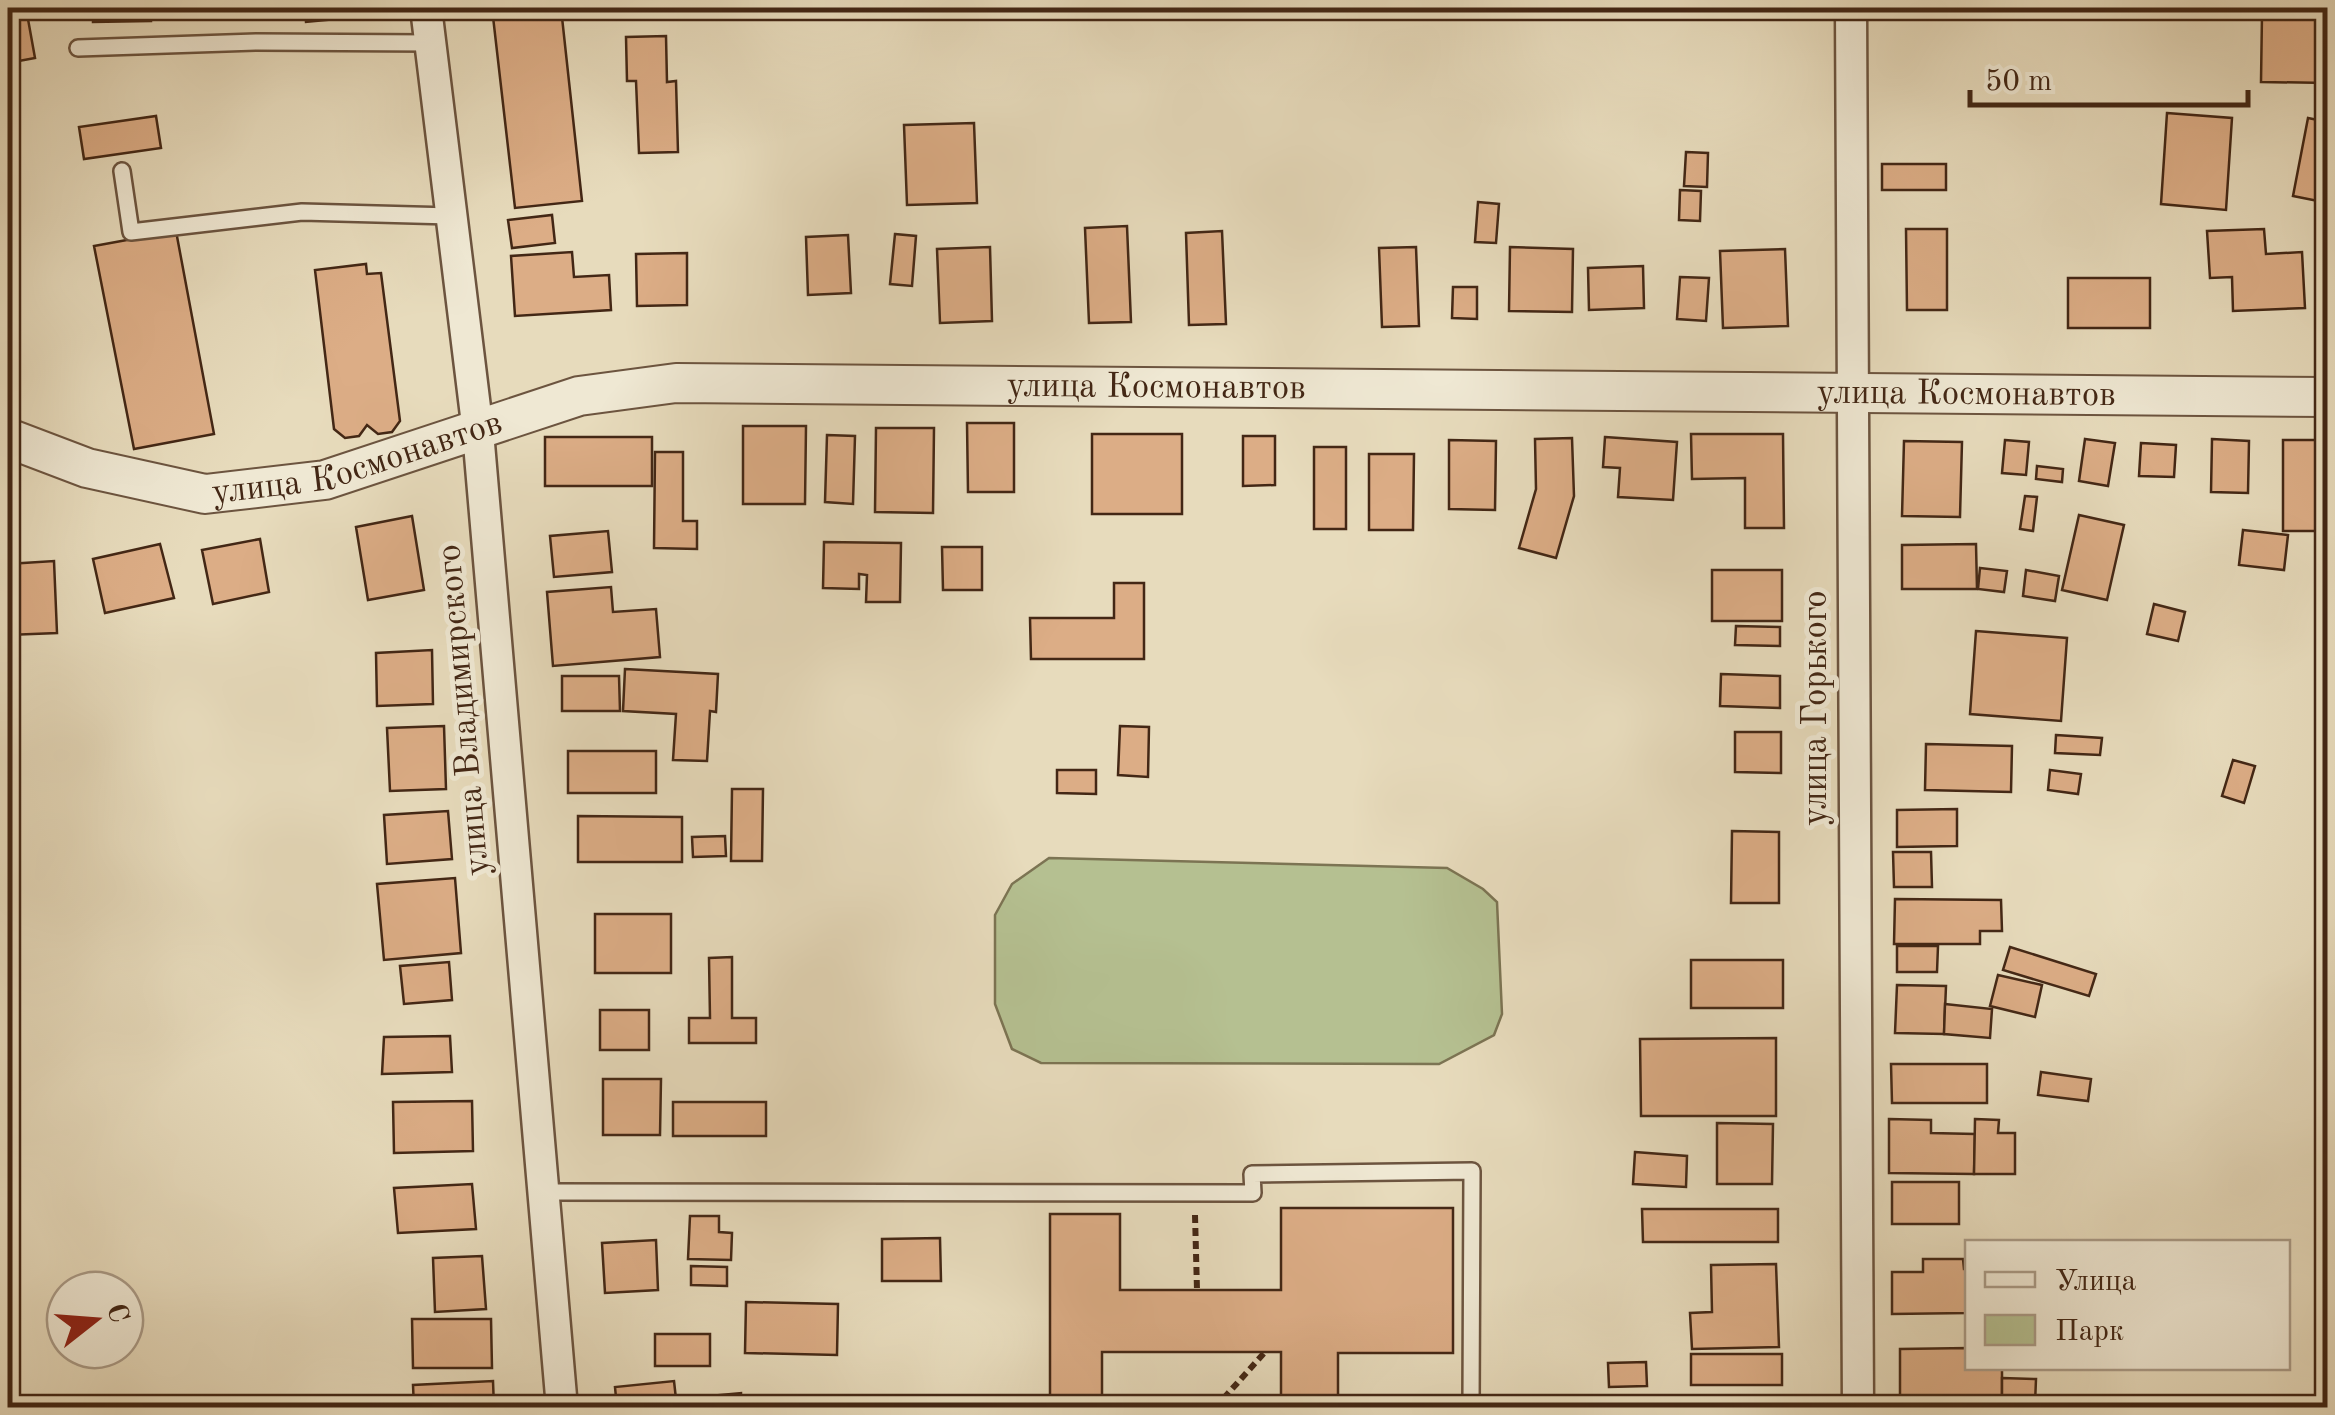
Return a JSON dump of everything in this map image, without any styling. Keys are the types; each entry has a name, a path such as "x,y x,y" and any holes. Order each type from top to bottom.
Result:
{"street":[{"name":"улица Владимирского","path":"426,8 478,432 562,1408"},
{"name":"улица Горького","path":"1851,8 1858,1408"},
{"name":"улица Космонавтов","path":"8,438 87,468 205,494 325,480 579,396 676,383 2328,397"}],"lane":[{"path":"78,48 430,42"},
{"path":"122,171 131,232 302,212 452,216"},
{"path":"544,1192 1253,1192 1252,1174 1472,1171 1471,1408"}],"path":[{"path":"1194,1193 1197,1290"},
{"path":"1215,1408 1264,1352"}],"green space":[{"path":"1049,858 1447,868 1497,902 1502,1014 1494,1035 1439,1064 1041,1063 1012,1049 995,1004 995,915 1012,884"}],"building":[{"path":"8,8 26,8 35,58 8,63"},
{"path":"93,8 151,8 151,21 93,22"},
{"path":"183,8 260,8 261,14 183,17"},
{"path":"305,8 369,8 370,16 306,22"},
{"path":"492,8 561,8 582,201 515,208"},
{"path":"2262,14 2328,15 2328,83 2261,82"},
{"path":"666,36 667,82 676,81 678,152 639,153 636,81 627,81 626,37"},
{"path":"2167,113 2232,118 2226,210 2161,204"},
{"path":"156,116 161,148 84,159 79,127"},
{"path":"2308,118 2328,122 2328,203 2293,196"},
{"path":"974,123 977,203 907,205 904,125"},
{"path":"1686,152 1708,153 1707,187 1684,186"},
{"path":"1882,164 1946,164 1946,190 1882,190"},
{"path":"1680,190 1701,191 1700,221 1679,220"},
{"path":"1478,202 1499,204 1496,243 1475,242"},
{"path":"552,215 555,243 512,248 508,220"},
{"path":"1127,226 1131,322 1089,323 1085,228"},
{"path":"1906,229 1947,229 1947,310 1907,310"},
{"path":"2264,229 2266,254 2302,252 2305,308 2233,311 2232,277 2210,278 2207,231"},
{"path":"176,231 214,434 134,449 94,246"},
{"path":"1222,231 1226,324 1189,325 1186,233"},
{"path":"895,234 916,236 912,286 890,284"},
{"path":"848,235 851,293 808,295 806,237"},
{"path":"990,247 992,321 940,323 937,249"},
{"path":"1416,247 1419,326 1382,327 1379,248"},
{"path":"1510,247 1573,249 1572,312 1509,311"},
{"path":"1785,249 1788,326 1723,328 1720,251"},
{"path":"572,252 574,277 609,275 611,310 515,316 511,256"},
{"path":"687,253 687,305 637,306 636,254"},
{"path":"366,264 367,274 381,273 400,421 392,432 378,434 367,425 359,436 345,438 334,429 315,270"},
{"path":"1643,266 1644,308 1589,310 1588,268"},
{"path":"1680,277 1709,278 1706,321 1677,319"},
{"path":"2068,278 2150,278 2150,328 2068,328"},
{"path":"1453,287 1477,287 1477,319 1452,318"},
{"path":"967,423 1014,423 1014,492 968,492"},
{"path":"743,426 806,426 805,504 743,504"},
{"path":"876,428 934,428 933,513 875,512"},
{"path":"1092,434 1182,434 1182,514 1092,514"},
{"path":"1691,434 1783,434 1784,528 1745,528 1745,478 1692,479"},
{"path":"827,435 855,436 853,504 825,502"},
{"path":"1243,436 1275,436 1275,485 1243,486"},
{"path":"545,437 652,437 652,486 545,486"},
{"path":"1605,437 1677,442 1673,500 1618,497 1620,468 1603,467"},
{"path":"1572,438 1574,496 1556,558 1519,548 1536,489 1535,439"},
{"path":"2085,439 2115,443 2108,486 2079,481"},
{"path":"2212,439 2249,441 2248,493 2211,492"},
{"path":"1449,440 1496,441 1495,510 1449,509"},
{"path":"2005,440 2029,442 2026,475 2002,473"},
{"path":"2283,440 2328,440 2328,531 2283,531"},
{"path":"1904,441 1962,442 1960,517 1902,516"},
{"path":"2141,443 2176,445 2174,477 2139,476"},
{"path":"1314,447 1346,447 1346,529 1314,529"},
{"path":"655,452 683,452 683,521 697,521 697,549 654,548"},
{"path":"1369,454 1414,454 1413,530 1369,530"},
{"path":"2037,466 2063,469 2062,482 2036,479"},
{"path":"2025,496 2037,497 2033,531 2020,529"},
{"path":"2079,515 2124,525 2107,600 2062,590"},
{"path":"412,516 424,590 368,600 356,527"},
{"path":"2243,530 2288,535 2284,570 2239,565"},
{"path":"608,531 612,572 554,577 550,536"},
{"path":"260,539 269,592 213,604 202,550"},
{"path":"824,542 901,543 900,602 866,602 867,575 859,574 859,589 823,588"},
{"path":"160,544 174,598 105,613 93,559"},
{"path":"1976,544 1977,589 1902,589 1902,545"},
{"path":"942,547 982,547 982,590 943,590"},
{"path":"54,561 57,633 8,635 8,564"},
{"path":"1980,568 2007,571 2004,592 1978,589"},
{"path":"1712,570 1782,570 1782,621 1712,621"},
{"path":"2026,570 2059,576 2055,601 2023,596"},
{"path":"1114,583 1144,583 1144,659 1031,659 1030,618 1114,618"},
{"path":"611,587 613,612 656,609 660,657 553,666 547,592"},
{"path":"2154,604 2185,612 2178,641 2147,634"},
{"path":"1736,626 1780,627 1780,646 1735,645"},
{"path":"1976,631 2067,638 2061,721 1970,714"},
{"path":"432,650 433,704 377,706 376,653"},
{"path":"625,669 718,674 716,712 710,711 707,761 673,760 676,714 623,711"},
{"path":"1721,674 1780,676 1780,708 1720,706"},
{"path":"562,676 619,676 620,711 562,711"},
{"path":"444,726 446,789 390,791 387,728"},
{"path":"1120,726 1149,727 1148,777 1118,775"},
{"path":"1735,732 1781,732 1781,773 1735,772"},
{"path":"2056,735 2102,738 2100,755 2055,753"},
{"path":"1926,744 2012,746 2011,792 1925,790"},
{"path":"568,751 656,751 656,793 568,793"},
{"path":"2233,760 2255,766 2244,803 2222,796"},
{"path":"1057,770 1096,770 1096,794 1057,793"},
{"path":"2050,770 2081,774 2078,794 2048,790"},
{"path":"732,789 763,789 762,861 731,861"},
{"path":"1957,809 1957,846 1897,847 1897,810"},
{"path":"448,811 452,859 387,864 384,815"},
{"path":"578,816 682,817 682,862 578,862"},
{"path":"1732,831 1779,832 1779,903 1731,903"},
{"path":"725,836 726,856 693,857 692,837"},
{"path":"1893,852 1931,852 1932,887 1894,887"},
{"path":"455,878 461,953 384,960 377,884"},
{"path":"1895,899 2001,900 2002,931 1980,931 1980,944 1894,944"},
{"path":"595,914 671,914 671,973 595,973"},
{"path":"1897,946 1938,946 1937,972 1897,972"},
{"path":"2010,947 2096,974 2089,996 2003,970"},
{"path":"732,957 732,1018 756,1018 756,1043 689,1043 689,1018 710,1018 709,958"},
{"path":"1691,960 1783,960 1783,1008 1691,1008"},
{"path":"449,962 452,1000 404,1004 400,966"},
{"path":"1998,975 2042,985 2035,1017 1990,1006"},
{"path":"1897,985 1946,986 1944,1034 1895,1033"},
{"path":"1945,1004 1992,1009 1990,1038 1944,1034"},
{"path":"600,1010 649,1010 649,1050 600,1050"},
{"path":"450,1036 452,1072 382,1074 384,1037"},
{"path":"1776,1038 1776,1116 1641,1116 1640,1039"},
{"path":"1891,1064 1987,1064 1987,1103 1892,1103"},
{"path":"2041,1072 2091,1079 2088,1101 2038,1095"},
{"path":"603,1079 661,1079 660,1135 603,1135"},
{"path":"472,1101 473,1151 394,1153 393,1102"},
{"path":"673,1102 766,1102 766,1136 673,1136"},
{"path":"1889,1119 1931,1120 1931,1133 1975,1134 1974,1174 1889,1173"},
{"path":"1975,1119 1999,1120 1998,1133 2015,1133 2015,1174 1974,1174"},
{"path":"1717,1123 1773,1124 1772,1184 1717,1184"},
{"path":"1635,1152 1687,1156 1686,1187 1633,1184"},
{"path":"1892,1182 1959,1182 1959,1224 1892,1224"},
{"path":"472,1184 476,1229 398,1233 394,1188"},
{"path":"1281,1208 1453,1208 1453,1353 1338,1353 1338,1408 1281,1408 1281,1352 1102,1352 1102,1408 1050,1408 1050,1214 1120,1214 1120,1290 1281,1290"},
{"path":"1642,1209 1778,1209 1778,1242 1643,1242"},
{"path":"690,1216 719,1216 719,1232 732,1233 731,1260 688,1259"},
{"path":"940,1238 941,1281 882,1281 882,1239"},
{"path":"656,1240 658,1290 605,1293 602,1243"},
{"path":"482,1256 486,1309 435,1312 433,1258"},
{"path":"1923,1259 1963,1259 1965,1313 1892,1314 1892,1272 1923,1272"},
{"path":"1776,1264 1779,1347 1692,1349 1690,1313 1712,1312 1711,1265"},
{"path":"691,1266 727,1267 727,1286 691,1285"},
{"path":"746,1302 838,1304 837,1355 745,1353"},
{"path":"412,1319 491,1319 492,1368 413,1368"},
{"path":"655,1334 710,1334 710,1366 655,1366"},
{"path":"1965,1348 1965,1370 2002,1370 2002,1403 1900,1403 1900,1349"},
{"path":"1691,1354 1782,1354 1782,1385 1691,1385"},
{"path":"1646,1362 1647,1386 1609,1387 1608,1363"},
{"path":"2002,1378 2036,1379 2035,1404 2002,1403"},
{"path":"493,1381 494,1408 414,1408 413,1385"},
{"path":"674,1381 676,1399 741,1393 741,1404 760,1403 760,1408 617,1408 615,1387"},
{"path":"2002,1403 2025,1403 2025,1408 2002,1408"}]}
